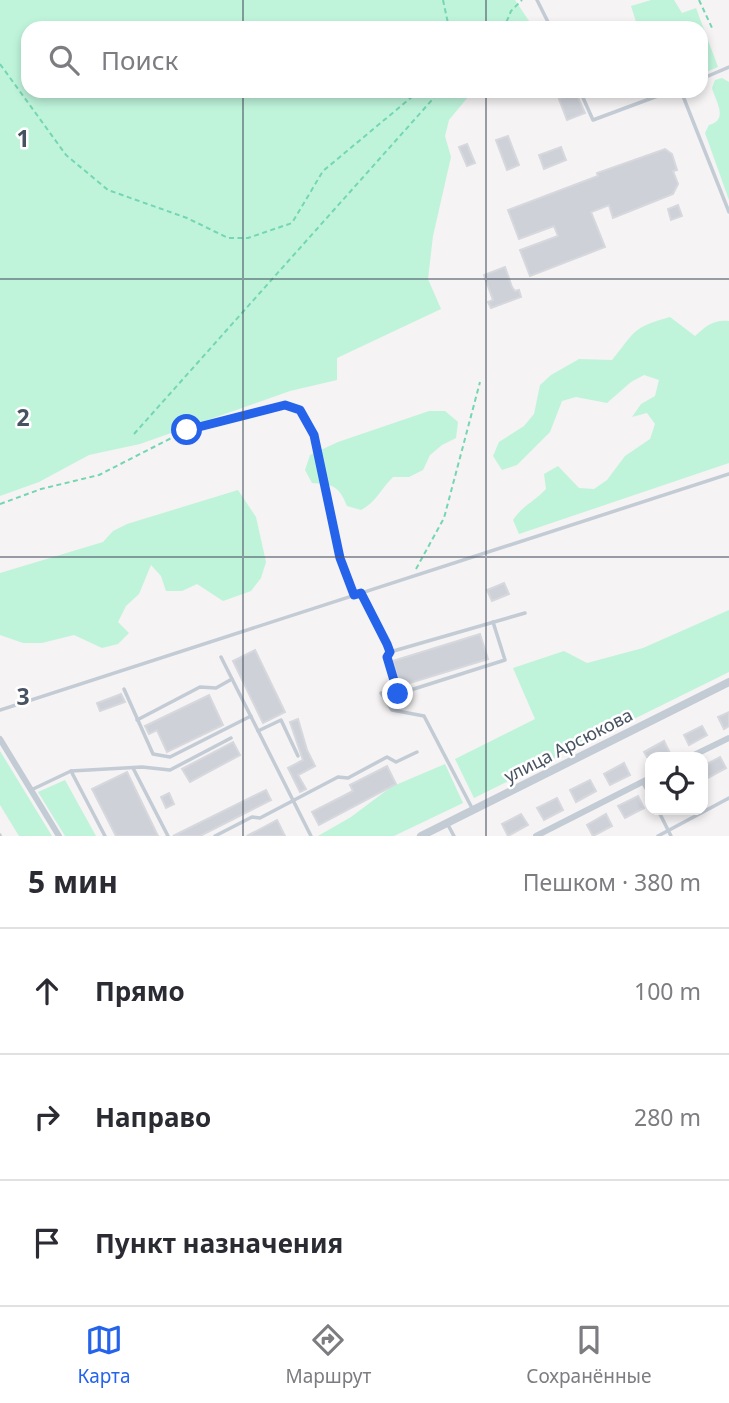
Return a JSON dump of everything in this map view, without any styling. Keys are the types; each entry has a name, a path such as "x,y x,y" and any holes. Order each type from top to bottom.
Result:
{"street":[{"name":"улица Арсюкова","path":"427,835 729,682"},
{"path":"701,752 729,738"},
{"path":"0,739 59,836"},
{"path":"536,836 643,782"}],"lane":[{"path":"537,0 548,21"},
{"path":"708,76 729,66"},
{"path":"583,98 593,120 652,98"},
{"path":"684,98 729,212"},
{"path":"0,710 729,474"},
{"path":"361,593 390,652"},
{"path":"493,622 505,660 398,694 387,657 390,652 493,622 525,613"},
{"path":"221,657 311,836"},
{"path":"137,720 200,687 216,688 232,679"},
{"path":"124,689 153,754 170,757 251,716"},
{"path":"381,693 392,710 424,716 473,810"},
{"path":"258,731 281,719 298,756"},
{"path":"31,790 71,771 133,768 170,770 231,738"},
{"path":"215,836 253,817 260,818 338,777 348,778 387,757 396,762 417,752"},
{"path":"133,768 168,836"},
{"path":"71,771 105,836"},
{"path":"643,782 645,786"},
{"path":"658,836 729,798"},
{"path":"660,815 671,836"},
{"path":"447,823 454,836"}],"path":[{"path":"443,0 448,21"},
{"path":"507,21 510,11 522,0"},
{"path":"699,0 713,30"},
{"path":"0,64 21,93"},
{"path":"25,98 66,155 108,190 187,218 228,237 248,238 292,223 323,171 411,98"},
{"path":"134,434 434,98"},
{"path":"412,576 444,517 480,382"},
{"path":"0,504 41,489 99,475 187,430 285,405 300,410 314,435 340,558 354,595"}],"green space":[{"path":"0,0 515,0 529,21 21,21 21,98 467,98 449,120 445,136 451,157 433,236 428,279 441,309 337,358 337,380 290,391 140,444 89,455 39,482 0,496"},
{"path":"651,0 674,0 682,13 696,8 701,21 636,21 631,6"},
{"path":"708,40 718,67 708,71"},
{"path":"722,78 729,82 729,200 705,133 720,115 712,88 715,80"},
{"path":"670,317 695,336 710,324 729,321 729,463 519,534 513,520 546,489 544,474 558,466 579,488 594,489 607,480 625,456 650,439 655,424 647,413 632,417 641,404 655,396 659,380 644,375 631,382 607,403 576,397 562,401 550,432 517,465 502,470 493,456 499,442 524,426 534,414 540,385 551,375 579,359 612,360 635,332 648,324"},
{"path":"429,411 445,411 458,422 456,438 430,455 423,470 409,477 393,477 366,507 361,510 347,506 334,487 312,483 305,470 310,455 338,442"},
{"path":"238,490 256,517 266,562 261,578 251,591 223,601 197,584 182,591 166,591 161,576 151,565 139,594 126,606 118,622 129,633 118,644 102,648 74,635 42,643 23,643 0,635 0,573 103,542 113,531 127,524"},
{"path":"729,610 729,672 474,798 455,759 535,719 513,668 564,651 587,663 643,648"},
{"path":"0,751 52,836 19,836 0,805"},
{"path":"445,764 463,803 394,836 318,836 351,817 391,787"},
{"path":"65,780 96,836 65,836 38,792"}],"building":[{"path":"578,98 585,113 567,120 559,99"},
{"path":"508,136 519,165 507,170 496,140"},
{"path":"467,144 475,163 467,166 459,147"},
{"path":"561,147 566,160 544,169 539,155"},
{"path":"665,149 672,154 677,170 673,171 678,184 673,194 613,218 609,205 591,212 605,247 530,276 520,250 558,236 554,226 519,239 508,210 598,176 597,173"},
{"path":"678,205 682,216 671,220 668,209"},
{"path":"505,267 512,287 515,291 519,290 521,297 491,308 488,302 493,300 484,275"},
{"path":"504,583 509,594 492,601 487,590"},
{"path":"480,634 488,659 400,686 393,661"},
{"path":"255,650 285,712 263,723 233,661"},
{"path":"121,694 125,702 100,711 97,703"},
{"path":"209,695 223,725 167,752 157,730 149,734 145,726"},
{"path":"729,712 729,726 724,729 718,717"},
{"path":"298,719 315,766 298,775 306,789 300,792 288,768 303,760 290,722"},
{"path":"702,726 707,735 689,745 684,735"},
{"path":"664,741 670,752 645,754"},
{"path":"233,742 240,755 190,782 182,769"},
{"path":"720,757 726,768 708,778 708,763"},
{"path":"624,763 630,775 610,785 604,774"},
{"path":"387,766 396,784 319,825 312,812 353,791 350,785"},
{"path":"127,772 158,836 116,836 92,789"},
{"path":"590,780 596,791 576,802 570,790"},
{"path":"266,790 271,800 200,836 173,836"},
{"path":"169,793 174,804 166,808 161,797"},
{"path":"638,796 644,808 625,818 618,806"},
{"path":"557,798 563,810 544,820 537,808"},
{"path":"521,814 528,825 508,836 502,824"},
{"path":"606,814 612,826 593,836 587,825"},
{"path":"277,820 285,836 247,836"}],"route":[{"path":"187,430 285,405 300,410 314,435 340,558 354,595 361,593 387,644 390,652 387,657 398,694"}]}
